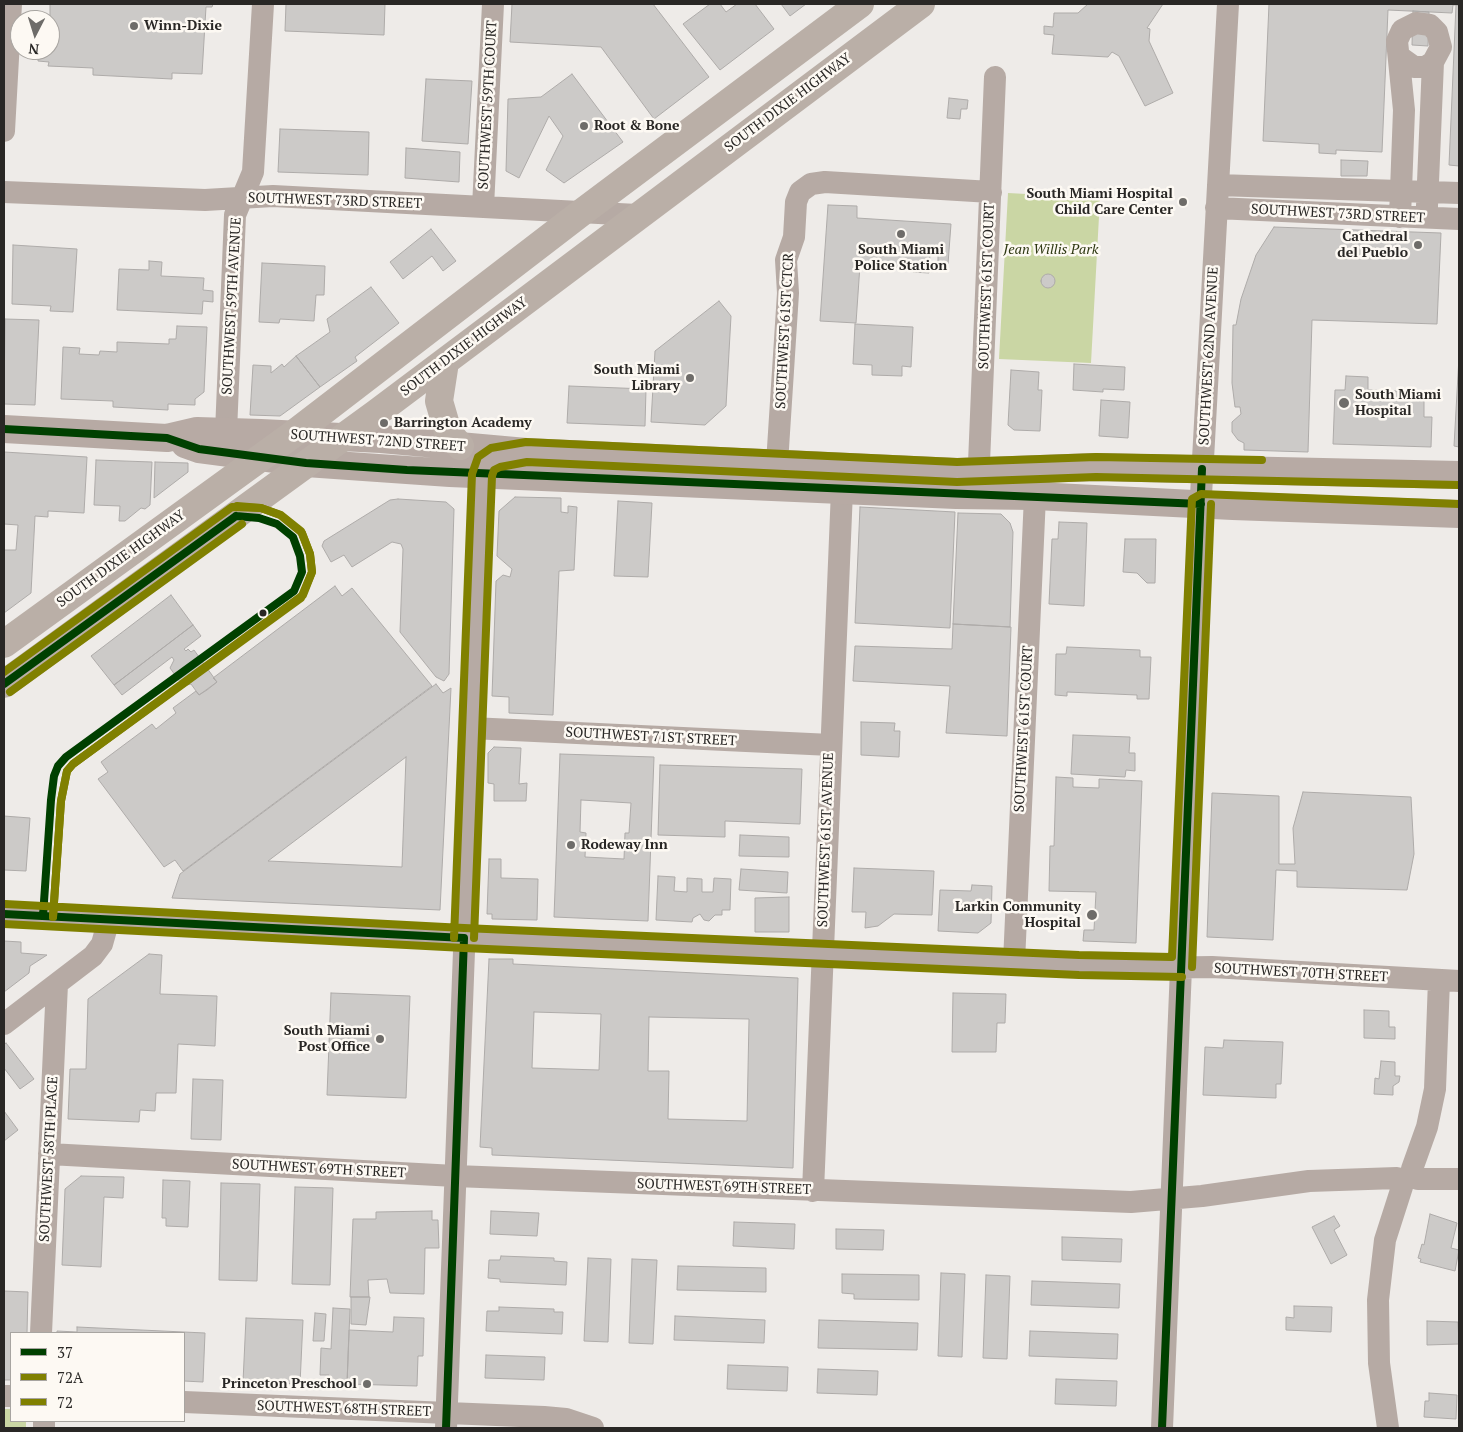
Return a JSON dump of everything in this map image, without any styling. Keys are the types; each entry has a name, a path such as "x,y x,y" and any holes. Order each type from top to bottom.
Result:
{"highway":[{"name":"SOUTH DIXIE HIGHWAY","path":"4,644 292,435 581,213 860,4"},
{"name":"SOUTH DIXIE HIGHWAY","path":"4,684 445,362 898,14 921,4"},
{"path":"445,362 439,401 448,432 460,446"}],"main road":[{"name":"SOUTHWEST 72ND STREET","path":"4,429 167,438 199,449 306,463 482,474 776,475 979,484 1035,496 1459,514"},
{"name":"SOUTHWEST 72ND STREET","path":"167,438 197,430 460,446 776,475 842,490 979,484 1096,467 1459,475"},
{"path":"482,474 486,463 496,457 526,452"}],"street":[{"path":"4,131 11,4"},
{"name":"SOUTHWEST 59TH AVENUE","path":"226,432 235,215 244,198 253,172 263,4"},
{"name":"SOUTHWEST 59TH COURT","path":"483,207 493,4"},
{"name":"SOUTHWEST 62ND AVENUE","path":"1162,1428 1202,470 1228,4"},
{"path":"1400,57 1414,67 1425,66 1433,62 1440,52 1440,38 1434,28 1421,23 1411,24 1399,35 1397,46 1400,57 1404,110 1400,217"},
{"path":"1426,218 1433,62"},
{"name":"SOUTHWEST 61ST COURT","path":"979,484 995,77"},
{"name":"SOUTHWEST 61ST CTCR","path":"776,475 788,293 786,260 794,237 797,196 811,184 825,182 991,192"},
{"name":"SOUTHWEST 73RD STREET","path":"1218,185 1459,193"},
{"name":"SOUTHWEST 73RD STREET","path":"4,192 205,200 273,196 637,215"},
{"name":"SOUTHWEST 73RD STREET","path":"1216,208 1459,219"},
{"path":"446,1421 482,474"},
{"name":"SOUTHWEST 61ST AVENUE","path":"813,1190 842,490"},
{"name":"SOUTHWEST 61ST COURT","path":"1014,962 1035,496"},
{"name":"SOUTHWEST 71ST STREET","path":"471,728 830,745"},
{"name":"SOUTHWEST 70TH STREET","path":"4,914 464,938 822,952 1146,968 1182,967 1449,981"},
{"path":"4,1024 93,956 99,948 109,919"},
{"path":"1388,1428 1379,1363 1378,1300 1385,1240 1427,1127 1449,981"},
{"name":"SOUTHWEST 58TH PLACE","path":"41,1332 57,984"},
{"name":"SOUTHWEST 69TH STREET","path":"49,1154 455,1176 1131,1202 1171,1199 1294,1183 1407,1178 1459,1179"},
{"name":"SOUTHWEST 68TH STREET","path":"185,1402 446,1421 556,1418 577,1422 593,1428"}],"green space":[{"name":"Jean Willis Park","path":"1008,193 1100,198 1091,363 999,359"},
{"path":"4,1409 10,1409 10,1422 26,1422 26,1428 4,1428"}],"building":[{"path":"50,4 213,4 212,7 206,7 202,74 172,73 172,79 93,75 93,68 48,66 49,62 38,60 60,60 60,10 50,10"},
{"path":"286,4 385,4 384,35 285,31"},
{"path":"512,4 653,4 709,77 654,119 601,47 510,42"},
{"path":"710,4 720,4 726,12 737,4 755,4 774,29 720,70 683,24"},
{"path":"781,4 806,4 790,16"},
{"path":"1088,4 1163,4 1147,28 1150,29 1149,41 1173,93 1145,106 1119,56 1112,52 1108,57 1052,54 1054,35 1044,34 1044,26 1053,27 1054,13 1078,13"},
{"path":"1269,4 1459,5 1453,5 1452,13 1388,10 1382,152 1336,150 1336,154 1319,153 1319,144 1263,141"},
{"path":"1456,5 1459,5 1459,166 1449,165"},
{"path":"1413,11 1429,12 1428,46 1412,45"},
{"name":"Root & Bone","path":"572,74 623,142 564,183 546,170 563,136 549,116 519,178 506,171 508,99 541,97"},
{"path":"426,79 472,81 468,144 422,141"},
{"path":"949,98 968,100 967,109 961,109 960,119 947,118"},
{"path":"280,129 369,132 368,175 278,172"},
{"path":"406,148 460,152 459,182 405,178"},
{"path":"1341,160 1368,161 1367,176 1341,176"},
{"path":"828,205 857,206 857,218 951,224 948,264 938,263 938,253 930,253 929,273 913,272 914,268 860,265 856,323 820,321"},
{"path":"1274,227 1441,233 1437,324 1312,320 1308,452 1244,450 1244,443 1238,440 1232,432 1232,422 1241,414 1240,407 1235,407 1232,383 1233,325 1236,325 1241,299 1256,255"},
{"path":"431,229 456,261 443,271 432,256 403,279 390,262"},
{"path":"13,245 77,249 73,312 50,311 51,306 12,304"},
{"path":"149,261 162,262 161,276 204,278 203,290 213,291 213,302 203,301 202,314 117,310 119,269 149,270"},
{"path":"262,263 325,266 324,295 316,295 314,321 280,319 279,323 259,322"},
{"path":"1045,274 1051,274 1055,281 1051,288 1045,288 1041,284 1041,278"},
{"path":"371,287 399,323 355,357 357,361 320,387 296,356 330,332 327,319"},
{"name":"South Miami Library","path":"719,301 731,316 726,406 705,425 651,422 655,351"},
{"path":"5,319 39,320 35,405 4,404"},
{"path":"855,324 913,327 911,367 902,366 902,376 872,375 872,365 853,364"},
{"path":"177,326 207,327 204,392 195,399 195,405 168,404 168,410 113,407 113,401 61,399 63,347 80,348 79,354 99,355 100,351 117,352 117,342 169,344 169,339 176,339"},
{"path":"296,356 320,387 280,416 250,415 253,365 271,366 271,373 282,364 284,367"},
{"path":"1459,357 1459,447 1454,446"},
{"path":"1074,364 1125,367 1124,390 1103,389 1103,392 1073,390"},
{"path":"1011,370 1039,372 1038,390 1042,390 1040,431 1014,430 1008,425"},
{"path":"1346,376 1368,377 1368,390 1424,392 1424,417 1432,417 1431,447 1333,444 1335,390 1345,390"},
{"path":"569,386 646,389 645,426 567,423"},
{"path":"1101,400 1130,402 1128,438 1099,436"},
{"path":"4,452 87,457 84,513 48,511 48,517 35,516 31,593 4,613 4,550 16,550 18,525 4,524"},
{"path":"96,460 152,462 150,505 145,509 141,508 125,521 119,521 120,506 94,505"},
{"path":"155,462 188,463 188,472 154,498"},
{"path":"515,497 561,498 561,512 568,513 568,506 577,507 574,570 559,571 553,715 509,713 509,697 492,696 496,581 503,575 510,577 512,569 497,556 499,511"},
{"path":"390,500 446,502 454,509 449,674 444,681 436,677 400,632 403,549 401,544 392,542 352,567 344,555 331,562 322,546 324,541"},
{"path":"618,501 652,503 648,577 614,576"},
{"path":"860,507 955,512 950,628 855,623"},
{"path":"958,513 1001,514 1010,523 1013,532 1010,627 953,624"},
{"path":"1059,522 1087,523 1084,606 1049,604 1052,539 1058,539"},
{"path":"1125,539 1156,539 1155,583 1147,583 1137,573 1123,572"},
{"path":"335,586 342,596 352,588 432,686 183,871 175,860 164,867 98,779 108,772 101,762 152,724 156,729 176,713 173,708 196,691 199,695 207,690 217,682 213,678"},
{"path":"171,595 193,625 114,685 91,656"},
{"path":"953,624 1011,627 1007,736 946,733 950,686 853,681 855,646 952,649"},
{"path":"193,625 201,636 184,649 186,651 188,649 191,652 194,650 217,682 199,695 191,684 183,686 170,668 174,660 172,657 122,695 114,685"},
{"path":"1067,647 1140,650 1140,657 1151,657 1149,699 1137,699 1137,695 1067,692 1067,696 1055,695 1056,654 1066,654"},
{"path":"436,684 443,693 451,688 440,910 172,898 180,874","holes":["406,757 402,867 268,861"]},
{"path":"861,722 895,723 894,731 900,731 899,757 861,755"},
{"path":"1073,735 1130,737 1129,753 1135,753 1135,771 1126,770 1125,777 1071,774"},
{"path":"494,747 521,748 519,784 527,783 526,801 494,801 494,784 488,783 488,753"},
{"name":"Rodeway Inn","path":"560,754 654,757 648,921 554,917","holes":["581,800 631,803 629,833 625,833 624,859 585,857 586,833 580,832"]},
{"path":"660,765 802,769 800,824 725,821 725,837 658,835"},
{"path":"1056,777 1073,778 1073,787 1099,788 1099,779 1142,781 1136,943 1083,941 1084,930 1094,930 1096,892 1049,891 1050,846 1054,846"},
{"path":"1303,792 1411,797 1414,854 1407,890 1297,887 1297,871 1276,870 1273,940 1207,937 1212,793 1279,796 1279,864 1295,864 1293,828"},
{"path":"4,816 30,818 26,871 4,870"},
{"path":"740,835 789,837 789,857 739,856"},
{"path":"489,859 501,859 501,878 538,879 537,920 492,919 492,914 487,914"},
{"path":"854,868 934,871 932,915 894,914 878,926 865,928 866,912 852,912"},
{"path":"741,869 788,872 787,893 739,890"},
{"path":"658,876 675,877 674,891 687,892 687,878 702,879 702,892 713,892 714,878 731,879 730,910 722,910 722,915 715,915 709,921 704,920 700,914 693,918 692,922 656,920"},
{"path":"972,885 992,886 991,923 978,933 938,931 940,890 971,891"},
{"path":"789,897 789,932 755,932 755,898"},
{"path":"4,941 21,942 21,953 47,955 30,966 29,973 4,992"},
{"path":"149,954 162,955 160,994 217,996 215,1046 178,1044 176,1093 156,1093 155,1111 140,1110 139,1122 68,1119 70,1069 86,1069 88,999"},
{"path":"489,959 513,959 513,964 798,978 793,1168 492,1155 492,1148 480,1147","holes":["534,1012 601,1014 599,1070 532,1068","649,1017 749,1019 747,1121 668,1119 669,1071 648,1071"]},
{"path":"331,993 410,996 406,1098 327,1095"},
{"path":"953,993 1006,994 1005,1023 997,1023 996,1052 952,1052"},
{"path":"1364,1010 1389,1011 1389,1027 1395,1027 1395,1039 1364,1038"},
{"path":"1224,1040 1283,1042 1281,1084 1276,1084 1276,1098 1203,1095 1205,1047 1223,1048"},
{"path":"6,1043 34,1079 20,1089 4,1068 4,1045"},
{"path":"1381,1061 1395,1062 1395,1076 1400,1076 1399,1082 1393,1086 1393,1095 1374,1094 1375,1078 1379,1079"},
{"path":"193,1079 223,1080 221,1140 191,1139"},
{"path":"4,1111 18,1130 4,1141"},
{"path":"81,1176 124,1177 123,1198 104,1197 101,1267 62,1265 65,1189"},
{"path":"163,1180 190,1181 188,1227 166,1226 166,1218 162,1218"},
{"path":"221,1183 260,1184 257,1281 219,1280"},
{"path":"295,1187 333,1188 330,1285 292,1284"},
{"path":"432,1211 432,1220 438,1220 439,1248 425,1248 424,1294 390,1293 387,1279 368,1280 369,1297 350,1297 353,1219 376,1219 376,1212"},
{"path":"491,1211 539,1213 537,1236 490,1234"},
{"path":"1430,1214 1457,1223 1451,1248 1459,1250 1455,1271 1420,1262 1421,1259 1418,1258 1422,1244 1424,1245"},
{"path":"1334,1216 1340,1226 1334,1230 1347,1255 1331,1264 1312,1227"},
{"path":"734,1222 795,1224 794,1249 733,1246"},
{"path":"836,1229 884,1230 883,1250 836,1249"},
{"path":"1062,1237 1122,1239 1121,1262 1062,1260"},
{"path":"501,1256 554,1258 554,1261 567,1262 566,1285 500,1282 500,1279 488,1278 489,1260 500,1260"},
{"path":"588,1258 611,1259 608,1342 584,1341"},
{"path":"632,1259 657,1260 653,1344 629,1343"},
{"path":"678,1266 766,1268 766,1292 677,1290"},
{"path":"941,1273 965,1274 962,1357 938,1356"},
{"path":"842,1274 919,1275 919,1300 854,1299 854,1294 842,1293"},
{"path":"986,1275 1010,1276 1007,1359 983,1358"},
{"path":"1032,1281 1120,1284 1119,1308 1031,1305"},
{"path":"4,1291 28,1292 27,1332 10,1332 10,1380 4,1380"},
{"path":"351,1297 370,1297 366,1325 351,1324"},
{"path":"1294,1306 1332,1307 1331,1332 1286,1330 1286,1317 1294,1318"},
{"path":"499,1307 554,1309 554,1312 563,1312 562,1334 486,1331 487,1311 499,1311"},
{"path":"333,1308 350,1309 347,1384 329,1383 329,1375 320,1375 321,1348 331,1349"},
{"path":"315,1313 326,1314 324,1341 313,1341"},
{"path":"675,1316 765,1320 764,1343 674,1340"},
{"path":"394,1317 424,1318 423,1356 418,1356 417,1386 347,1384 349,1330 393,1332"},
{"path":"246,1318 303,1320 300,1384 243,1382"},
{"path":"819,1320 918,1323 917,1350 818,1348"},
{"path":"1427,1321 1458,1322 1459,1344 1427,1345"},
{"path":"77,1327 184,1332 77,1332"},
{"path":"1030,1331 1118,1334 1117,1359 1029,1356"},
{"path":"185,1332 205,1333 203,1382 185,1381"},
{"path":"486,1355 545,1357 544,1380 485,1378"},
{"path":"728,1365 788,1367 787,1391 727,1389"},
{"path":"818,1369 878,1371 877,1395 817,1393"},
{"path":"1056,1379 1117,1381 1116,1406 1055,1404"},
{"path":"1429,1393 1457,1395 1456,1419 1424,1417 1425,1401 1429,1401"}],"transit line":[{"name":"37","path":"4,429 167,438 199,449 306,463 407,470 1201,504"},
{"name":"72","path":"454,938 472,474 478,457 491,448 526,442 957,462 1096,457 1262,460"},
{"name":"72A","path":"474,938 492,476 494,470 500,467 527,462 957,482 1096,477 1459,485"},
{"name":"37","path":"1162,1428 1202,469"},
{"name":"72","path":"5,904 464,928 1079,955 1172,957 1192,499 1201,494 1459,504"},
{"name":"72A","path":"1192,967 1211,504"},
{"name":"72A","path":"53,917 61,801 67,771 73,764 303,595 312,572 310,554 301,531 281,515 261,508 237,506"},
{"name":"72","path":"4,672 232,507 261,508 280,515 302,533 310,554 312,572 301,598 73,764 67,771 61,801 53,917"},
{"name":"37","path":"4,684 236,516"},
{"name":"37","path":"43,916 51,800 54,776 58,766 66,757 294,591 302,572 300,556 293,537 277,524 259,518 236,516"},
{"name":"72A","path":"10,692 242,524"},
{"name":"37","path":"4,914 464,938"},
{"name":"72A","path":"4,924 464,948 1079,975 1182,977"},
{"name":"37","path":"446,1428 464,938"}],"place":[{"name":"Winn-Dixie","path":"134,26"},
{"name":"Root & Bone","path":"584,126"},
{"name":"South Miami Hospital Child Care Center","path":"1183,202"},
{"name":"South Miami Police Station","path":"901,234"},
{"name":"Cathedral del Pueblo","path":"1418,245"},
{"name":"South Miami Library","path":"690,378"},
{"name":"South Miami Hospital","path":"1344,403"},
{"name":"Barrington Academy","path":"384,423"},
{"name":"Rodeway Inn","path":"571,845"},
{"name":"Larkin Community Hospital","path":"1092,915"},
{"name":"South Miami Post Office","path":"380,1039"},
{"name":"Princeton Preschool","path":"367,1384"}]}
